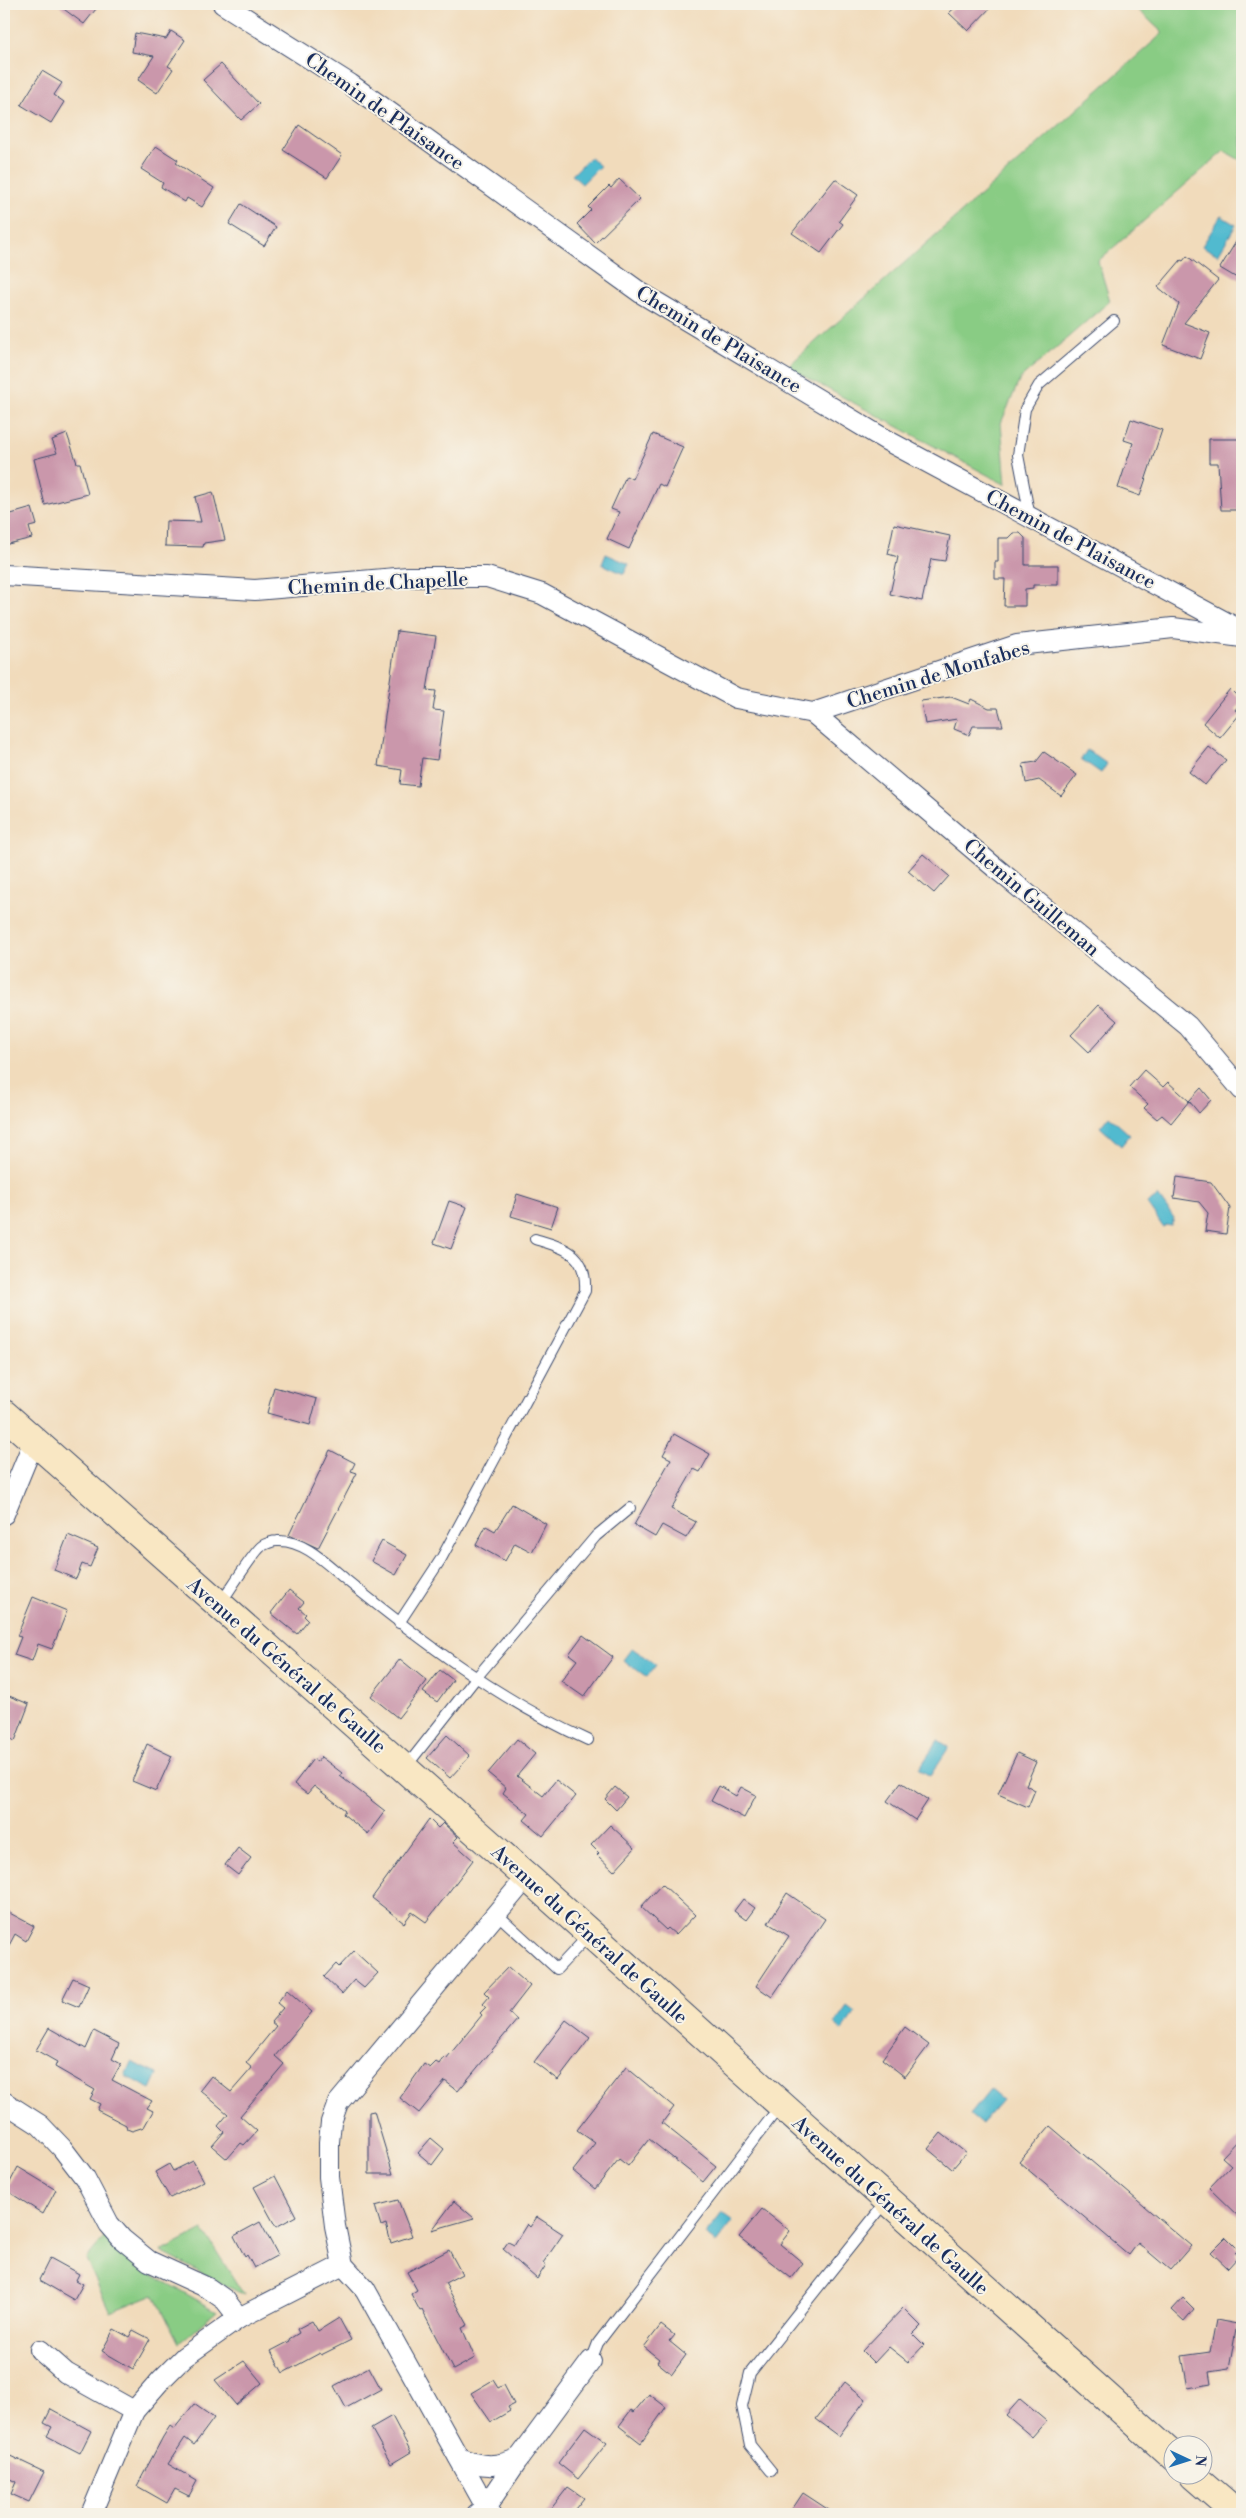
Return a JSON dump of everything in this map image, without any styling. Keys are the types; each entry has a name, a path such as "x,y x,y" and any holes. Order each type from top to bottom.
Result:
{"main road":[{"name":"Avenue du Général de Gaulle","path":"4,1414 527,1877 780,2106 1164,2448"},
{"path":"1206,2486 1238,2514"}],"street":[{"name":"Chemin de Plaisance","path":"223,4 350,84 641,293 886,440 1242,631"},
{"name":"Chemin de Chapelle","path":"4,575 255,590 408,577 487,577 542,594 736,698 813,713"},
{"name":"Chemin de Monfabes","path":"813,713 1018,645 1173,628 1242,637"},
{"name":"Chemin Guilleman","path":"813,713 992,865 1188,1026 1242,1090"},
{"path":"4,1514 34,1441"},
{"path":"485,2512 459,2458 365,2289 343,2265 328,2177 331,2122 338,2103 527,1877"},
{"path":"4,2102 40,2125 62,2148 85,2178 109,2224 122,2240 149,2261 208,2288 225,2300 238,2318"},
{"path":"91,2514 134,2411 184,2357 238,2318 343,2265"},
{"path":"40,2350 66,2373 134,2411"},
{"path":"485,2512 519,2458 591,2361"},
{"path":"459,2458 480,2466 490,2466 519,2458"}],"lane":[{"path":"1030,517 1018,455 1025,409 1038,385 1114,321"},
{"path":"399,1623 441,1559 585,1291 586,1275 578,1258 566,1248 535,1238"},
{"path":"405,1769 476,1678 596,1536 630,1508"},
{"path":"220,1605 262,1546 277,1541 294,1544 313,1553 399,1623 476,1678 555,1725 588,1740"},
{"path":"497,1914 557,1969 590,1934"},
{"path":"591,2361 598,2343 780,2106"},
{"path":"771,2471 750,2445 742,2406 750,2373 887,2201"}],"green space":[{"path":"1132,4 1242,4 1242,161 1224,151 1098,261 1110,301 1020,379 1001,423 1006,485 787,367 1163,33"},
{"path":"203,2230 244,2295 161,2252"},
{"path":"108,2233 147,2272 217,2311 179,2343 154,2294 110,2312 86,2259"}],"water":[{"path":"590,157 600,166 582,184 572,175"},
{"path":"1221,216 1236,225 1218,255 1202,246"},
{"path":"606,554 629,564 624,574 602,564"},
{"path":"1087,750 1107,764 1101,773 1081,759"},
{"path":"1109,1116 1130,1135 1121,1146 1100,1127"},
{"path":"1158,1196 1174,1218 1171,1226 1166,1225 1163,1227 1147,1204"},
{"path":"632,1648 656,1665 647,1677 623,1660"},
{"path":"938,1740 949,1747 930,1776 919,1769"},
{"path":"847,2006 855,2012 842,2031 834,2024"},
{"path":"131,2062 158,2074 151,2089 125,2076"},
{"path":"990,2090 1002,2100 981,2124 970,2115"},
{"path":"722,2213 733,2221 716,2243 705,2235"}],"building":[{"path":"57,4 100,4 84,24"},
{"path":"959,4 994,4 968,31 949,13"},
{"path":"171,31 185,40 168,66 173,69 157,93 138,80 154,56 132,52 135,33 166,39"},
{"path":"221,64 259,104 241,120 203,80"},
{"path":"42,71 62,83 54,95 64,102 51,123 21,105"},
{"path":"299,125 342,155 327,178 283,150"},
{"path":"156,146 178,160 176,163 214,188 202,207 187,198 185,202 161,187 163,183 141,169"},
{"path":"619,179 640,199 595,243 577,224 591,210 588,207 609,186 611,188"},
{"path":"835,179 858,195 839,221 843,224 821,253 792,233"},
{"path":"241,204 276,227 264,246 229,224"},
{"path":"1242,232 1242,281 1220,268"},
{"path":"1187,256 1218,280 1184,323 1210,333 1200,359 1163,345 1179,304 1158,287 1181,260 1183,261"},
{"path":"1131,419 1162,430 1140,496 1118,488 1133,443 1124,440"},
{"path":"67,434 77,463 80,463 88,494 45,505 34,459 57,453 52,440"},
{"path":"653,434 683,447 665,487 659,484 629,549 607,539 619,512 611,509 626,476 632,479"},
{"path":"1209,439 1242,439 1242,485 1238,485 1238,510 1221,510 1218,463 1209,463"},
{"path":"213,492 225,540 204,543 203,547 165,546 166,521 201,522 195,497"},
{"path":"32,508 37,525 29,527 32,538 4,545 4,516"},
{"path":"894,524 950,536 945,561 931,559 922,601 890,594 898,557 888,554"},
{"path":"1013,533 1020,533 1025,538 1025,565 1058,565 1058,585 1033,585 1033,588 1025,589 1025,606 1004,606 1005,579 995,579 995,562 998,562 998,538 1008,538"},
{"path":"397,631 436,636 427,690 436,691 433,710 444,711 437,760 422,758 418,786 400,784 402,770 378,766"},
{"path":"1230,689 1242,701 1235,710 1240,714 1220,738 1203,723"},
{"path":"951,697 969,704 971,699 989,708 998,708 1003,726 973,726 969,735 954,729 957,719 925,724 921,701"},
{"path":"1209,747 1226,760 1205,785 1189,772"},
{"path":"1044,752 1077,775 1061,796 1039,780 1026,783 1023,764 1036,762"},
{"path":"923,854 949,876 934,893 908,871"},
{"path":"1099,1005 1117,1021 1089,1052 1071,1035"},
{"path":"1144,1070 1163,1087 1168,1082 1189,1101 1171,1123 1162,1115 1157,1119 1144,1108 1148,1104 1129,1087"},
{"path":"1201,1088 1211,1100 1199,1113 1189,1101"},
{"path":"1177,1177 1211,1182 1230,1208 1226,1234 1205,1231 1208,1213 1199,1202 1174,1198"},
{"path":"517,1194 558,1207 551,1228 511,1216"},
{"path":"449,1201 467,1207 451,1249 434,1243"},
{"path":"274,1387 317,1399 310,1425 267,1413"},
{"path":"674,1434 710,1454 700,1472 694,1469 671,1509 696,1522 686,1538 662,1525 655,1537 634,1525 671,1459 663,1455"},
{"path":"330,1450 355,1463 351,1471 357,1473 318,1548 289,1535"},
{"path":"512,1504 546,1524 532,1552 515,1543 505,1561 476,1545 486,1526 495,1531"},
{"path":"68,1535 98,1548 90,1567 82,1564 76,1579 54,1570"},
{"path":"382,1541 407,1555 396,1575 371,1561"},
{"path":"289,1590 304,1602 299,1608 306,1614 304,1616 308,1620 297,1634 271,1613"},
{"path":"33,1597 67,1611 52,1649 38,1644 32,1661 14,1655 21,1637 17,1636"},
{"path":"583,1635 613,1657 584,1697 561,1681 577,1660 569,1654"},
{"path":"400,1659 427,1681 398,1718 371,1696"},
{"path":"440,1670 453,1680 437,1702 423,1692"},
{"path":"4,1694 29,1704 15,1741 4,1736"},
{"path":"447,1735 470,1756 450,1778 427,1758"},
{"path":"517,1739 535,1754 517,1776 543,1796 556,1780 576,1796 543,1836 524,1820 529,1814 503,1793 506,1788 488,1773"},
{"path":"147,1744 172,1756 156,1791 132,1781"},
{"path":"1017,1753 1036,1762 1026,1785 1035,1790 1028,1807 998,1794"},
{"path":"321,1757 342,1773 340,1776 385,1811 368,1834 343,1814 345,1810 314,1786 307,1794 294,1784 313,1759 317,1762"},
{"path":"901,1782 928,1800 915,1820 887,1801"},
{"path":"719,1786 736,1796 741,1787 756,1795 744,1818 711,1801"},
{"path":"615,1787 627,1797 616,1810 605,1799"},
{"path":"429,1819 438,1828 443,1823 458,1837 453,1842 473,1860 426,1922 412,1912 404,1923 372,1898"},
{"path":"610,1825 635,1848 614,1871 597,1855 599,1853 591,1845"},
{"path":"238,1848 251,1858 238,1875 225,1865"},
{"path":"662,1884 695,1915 676,1935 668,1928 666,1930 641,1907"},
{"path":"787,1893 825,1919 772,1997 756,1986 789,1936 768,1923"},
{"path":"743,1899 755,1908 746,1920 734,1911"},
{"path":"4,1910 34,1926 26,1941 15,1934 4,1955"},
{"path":"354,1951 378,1973 364,1988 354,1980 342,1994 324,1977 336,1964 339,1967"},
{"path":"508,1967 530,1986 509,2013 517,2020 458,2091 445,2081 419,2113 400,2098 424,2064 430,2068 436,2062 439,2064 444,2057 446,2059 482,2015 480,2013 486,2007 483,2004 489,1997 484,1992"},
{"path":"73,1978 89,1985 79,2007 62,2000"},
{"path":"287,1990 312,2012 275,2056 284,2064 240,2116 257,2131 244,2145 241,2143 227,2159 212,2146 224,2132 218,2126 228,2114 200,2090 211,2076 231,2092 252,2068 246,2063 276,2026 271,2022 283,2008 277,2003"},
{"path":"566,2020 590,2038 558,2080 534,2062"},
{"path":"905,2027 929,2045 905,2077 882,2059"},
{"path":"49,2028 86,2049 94,2031 119,2044 112,2059 121,2064 112,2080 152,2101 147,2108 153,2111 144,2127 132,2131 127,2129 126,2125 97,2110 100,2104 90,2099 95,2090 55,2067 57,2062 36,2050"},
{"path":"626,2067 674,2107 662,2123 716,2166 703,2182 649,2139 628,2166 619,2159 595,2189 573,2171 595,2143 577,2130"},
{"path":"374,2111 393,2174 369,2174 369,2112"},
{"path":"1050,2126 1191,2246 1170,2270 1138,2243 1129,2255 1019,2162"},
{"path":"941,2133 966,2153 952,2169 928,2149"},
{"path":"1242,2136 1242,2220 1209,2188 1231,2165 1222,2157"},
{"path":"431,2138 444,2149 432,2165 418,2153"},
{"path":"193,2161 204,2181 170,2198 155,2172 169,2164 173,2171"},
{"path":"18,2167 56,2190 43,2214 6,2190"},
{"path":"275,2176 296,2216 276,2227 254,2187"},
{"path":"398,2200 412,2236 391,2243 386,2224 381,2226 375,2206"},
{"path":"454,2201 474,2218 432,2230"},
{"path":"762,2209 790,2231 780,2244 803,2263 791,2278 739,2237"},
{"path":"537,2217 563,2234 543,2263 546,2265 537,2279 503,2249 508,2242 514,2245 527,2224 530,2227"},
{"path":"260,2222 278,2255 254,2268 247,2255 245,2257 234,2236"},
{"path":"1226,2237 1239,2250 1235,2253 1238,2257 1228,2268 1211,2252"},
{"path":"449,2250 462,2274 445,2283 468,2325 462,2328 475,2358 453,2370 422,2310 420,2311 411,2294 417,2290 407,2272"},
{"path":"50,2258 79,2274 76,2280 83,2284 74,2300 39,2280"},
{"path":"1183,2298 1194,2309 1184,2321 1172,2310"},
{"path":"903,2308 921,2326 913,2334 924,2345 908,2362 889,2347 874,2363 862,2351"},
{"path":"339,2318 351,2340 321,2355 320,2353 283,2373 271,2351 290,2341 289,2339 299,2333 297,2329 312,2321 318,2331"},
{"path":"1216,2320 1237,2324 1229,2369 1209,2372 1211,2384 1188,2388 1182,2356 1210,2352"},
{"path":"661,2325 674,2335 669,2341 686,2355 672,2374 657,2362 659,2359 644,2347"},
{"path":"114,2329 129,2337 133,2330 150,2339 133,2369 102,2351"},
{"path":"244,2361 262,2383 236,2405 215,2380"},
{"path":"369,2367 381,2389 346,2408 334,2386"},
{"path":"493,2380 498,2388 504,2385 514,2404 508,2407 510,2411 491,2422 471,2393"},
{"path":"845,2382 866,2399 839,2436 816,2419"},
{"path":"649,2394 666,2407 641,2443 619,2426 631,2410 634,2412"},
{"path":"1020,2399 1046,2421 1032,2437 1006,2415"},
{"path":"194,2404 214,2418 194,2445 185,2438 168,2464 197,2481 189,2496 175,2489 167,2503 137,2486 170,2426 174,2429"},
{"path":"51,2409 91,2431 80,2453 47,2436 52,2427 44,2423"},
{"path":"392,2416 411,2452 391,2464 371,2428"},
{"path":"585,2427 607,2443 578,2479 558,2463"},
{"path":"4,2453 44,2472 29,2502 11,2494 16,2482 4,2476"},
{"path":"568,2487 584,2498 571,2514 547,2514"},
{"path":"803,2493 835,2514 789,2514"}]}
